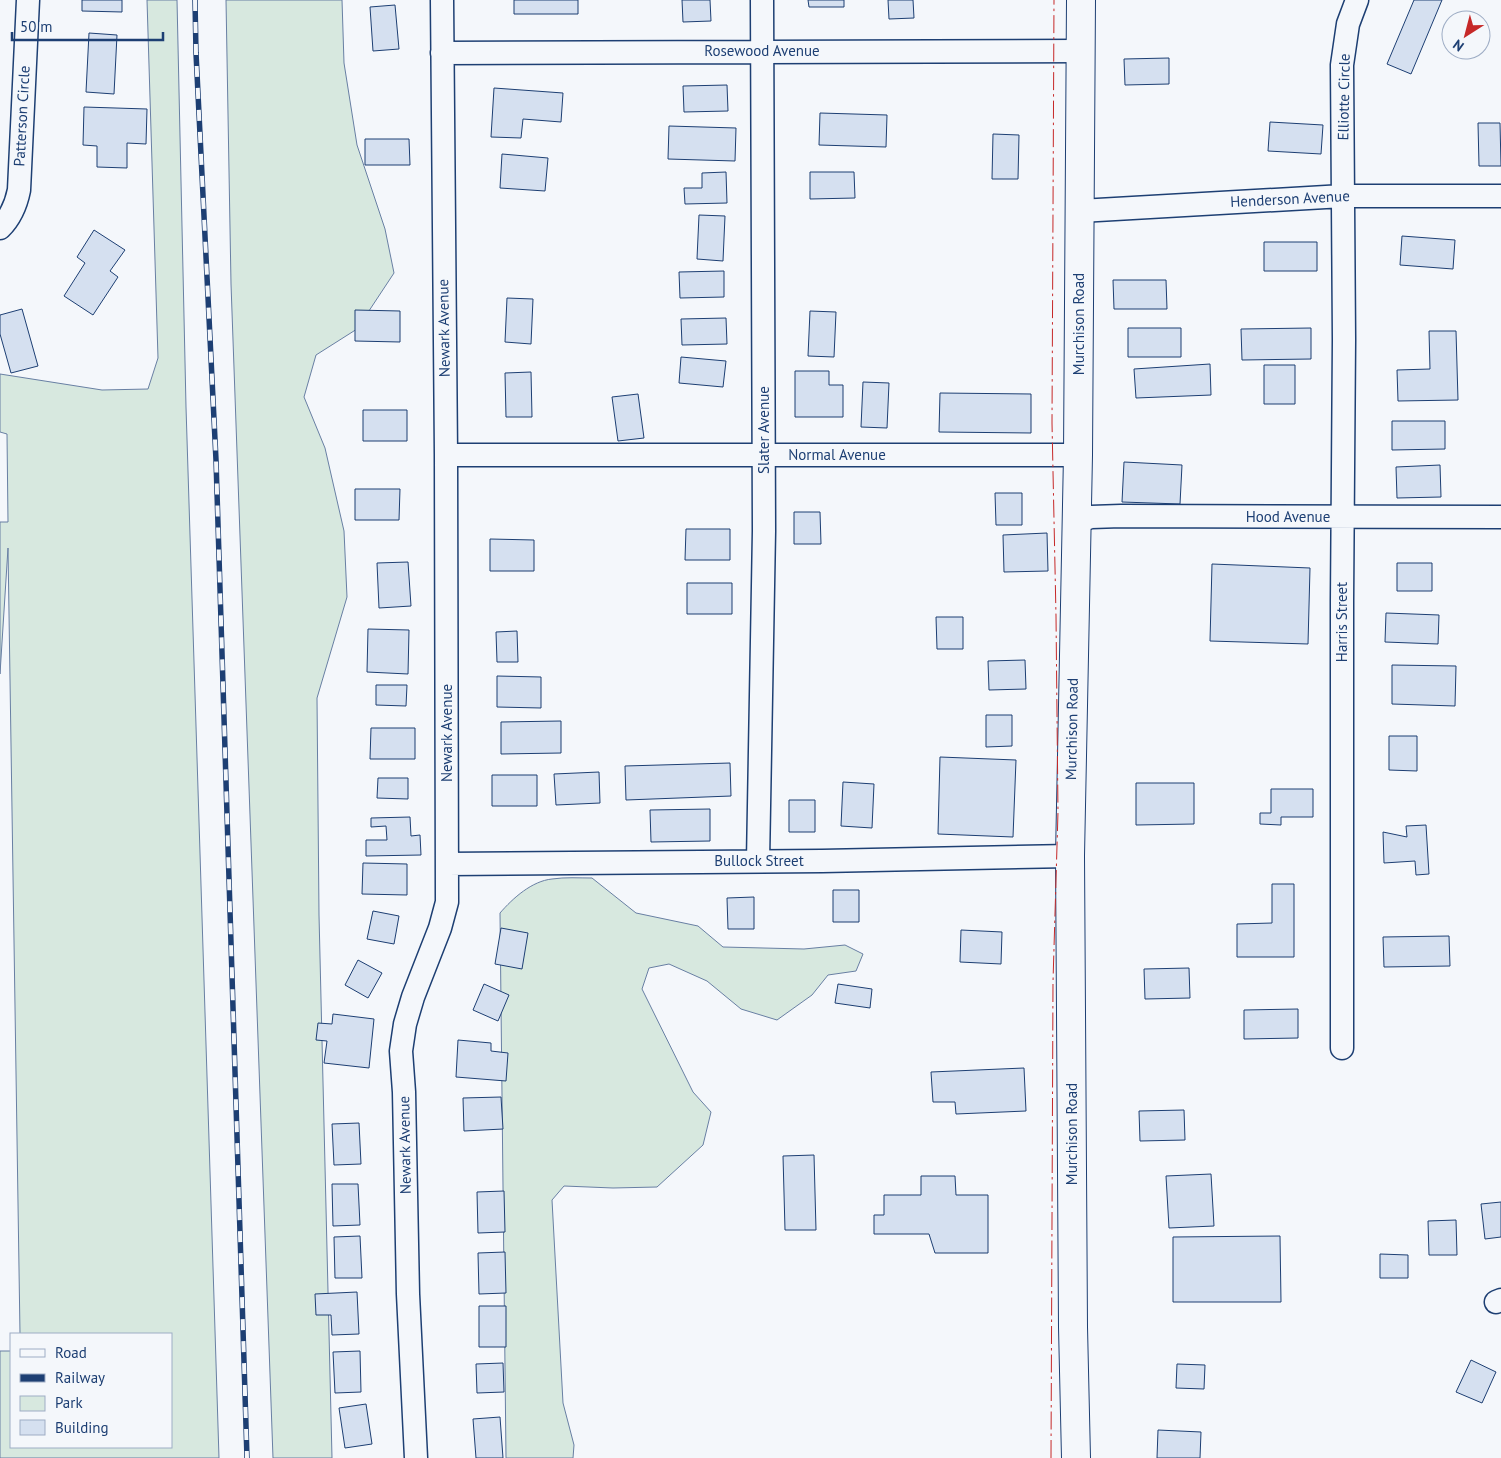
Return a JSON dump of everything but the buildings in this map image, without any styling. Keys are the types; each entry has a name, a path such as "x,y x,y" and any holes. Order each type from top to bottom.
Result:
{"main road":[{"name":"Murchison Road","path":"1076,1458 1073,1327 1070,856 1078,454 1081,0"}],"street":[{"name":"Patterson Circle","path":"0,228 10,216 19,190 28,0"},
{"name":"Newark Avenue","path":"416,1458 408,1294 404,1092 401,1051 405,1024 413,997 440,928 447,902 442,0"},
{"name":"Slater Avenue","path":"758,861 764,455 762,0"},
{"name":"Elliotte Circle","path":"1343,196 1342,65 1348,24 1357,0"},
{"name":"Rosewood Avenue","path":"442,52 1082,51"},
{"name":"Henderson Avenue","path":"1080,211 1343,196 1501,196"},
{"name":"Harris Street","path":"1342,1048 1343,196"},
{"name":"Normal Avenue","path":"446,455 1078,454"},
{"name":"Hood Avenue","path":"1076,522 1091,517 1121,516 1501,518"},
{"name":"Bullock Street","path":"447,864 822,861 1070,856"}],"green space":[{"path":"147,0 177,0 186,407 219,1458 0,1458 0,1351 10,1351 10,1448 172,1448 172,1333 20,1333 8,548 0,674 0,522 8,522 7,434 0,432 0,374 102,390 148,389 158,358"},
{"path":"226,0 342,0 344,63 357,145 385,229 394,273 357,329 316,355 304,397 325,448 344,531 347,597 317,698 319,915 332,1458 273,1458 231,284"},
{"path":"557,878 592,878 636,913 698,926 723,947 804,949 845,945 863,954 856,971 828,975 812,995 777,1020 741,1009 707,981 669,964 649,968 642,989 693,1092 711,1112 703,1145 657,1187 564,1186 552,1200 563,1403 574,1445 573,1458 506,1458 500,913 517,896 537,883"}],"railway":[{"path":"195,0 216,460 247,1458"}],"power":[{"path":"1051,1458 1053,982 1058,812 1052,423 1054,0"}]}
